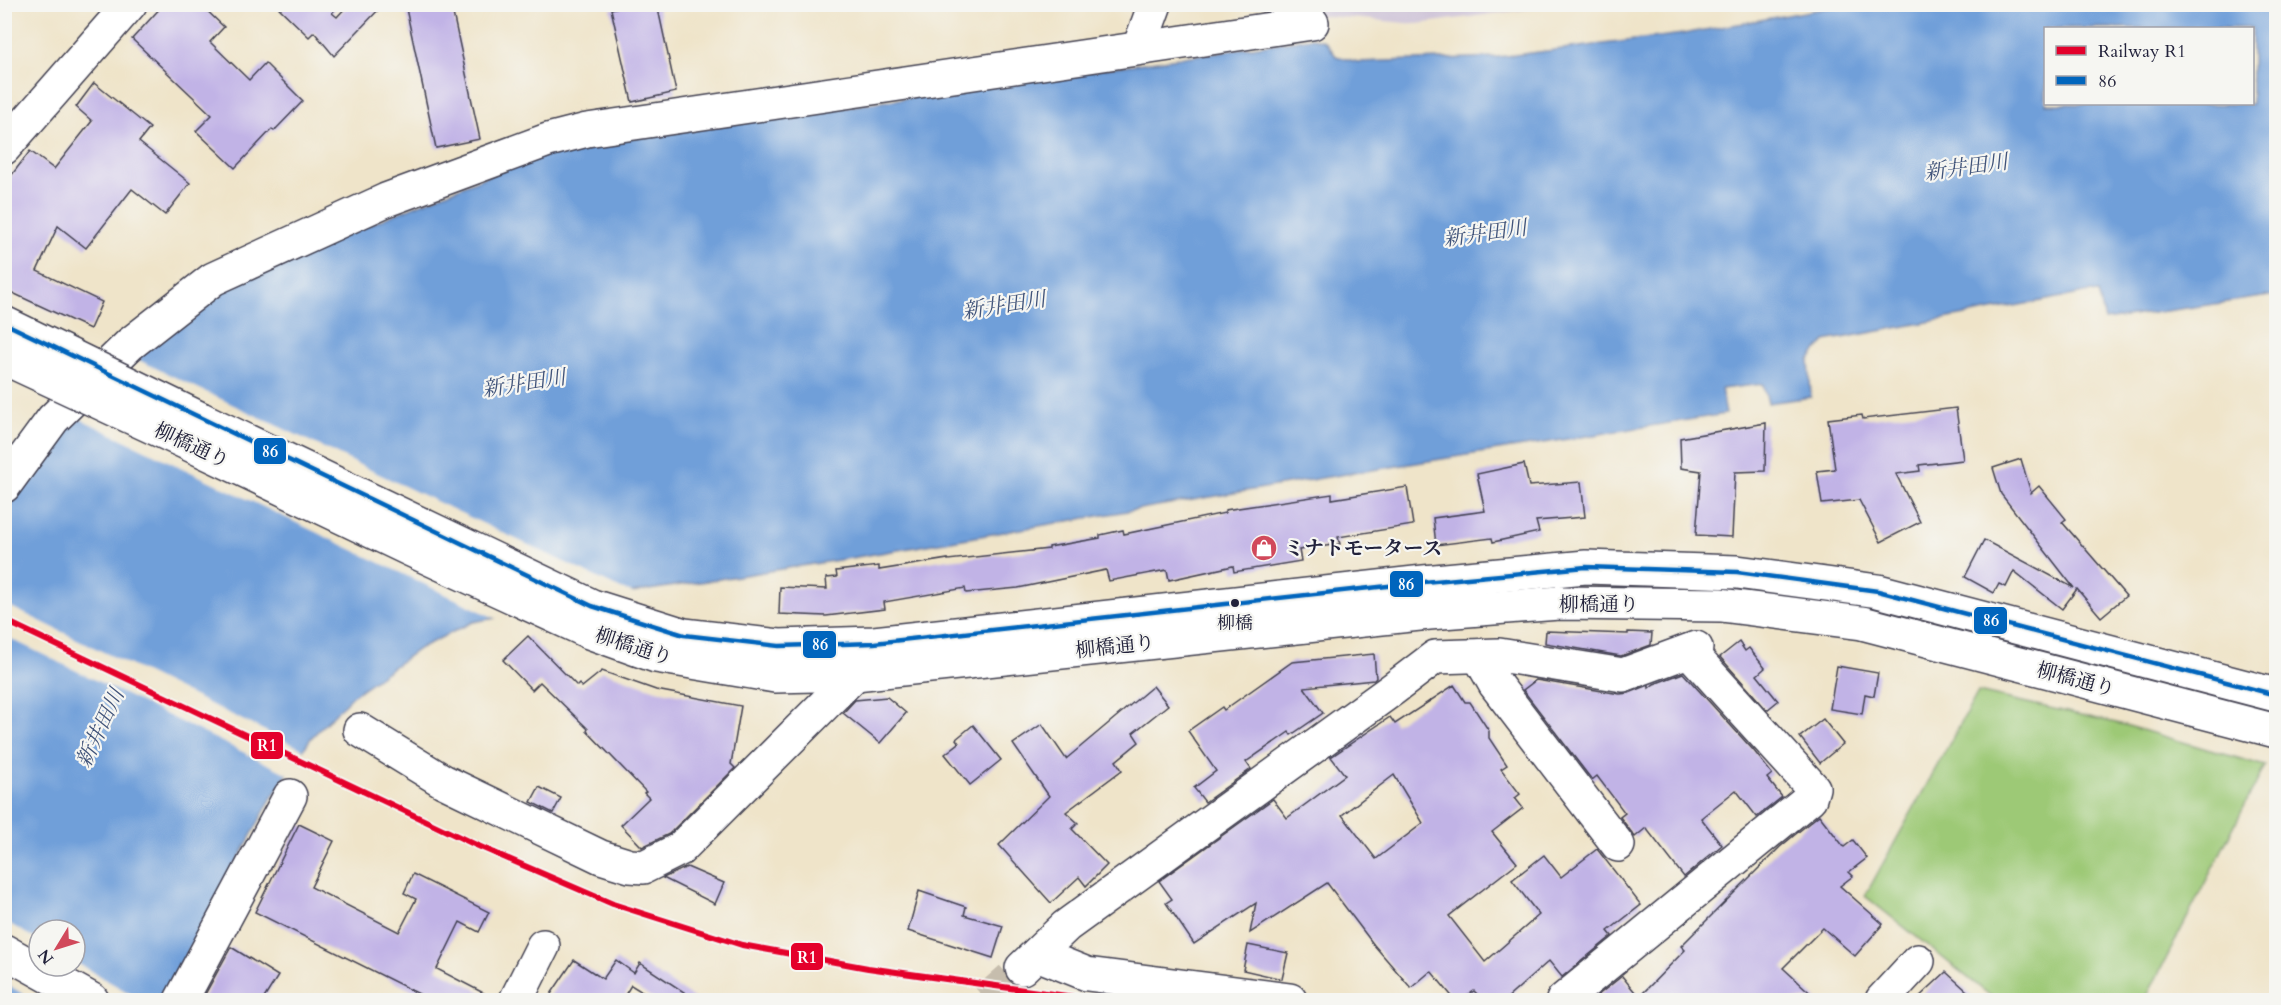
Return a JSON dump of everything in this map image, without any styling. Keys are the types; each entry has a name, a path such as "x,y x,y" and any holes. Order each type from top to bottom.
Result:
{"street":[{"path":"4,148 130,4"},
{"path":"1139,48 1155,4"},
{"path":"4,486 53,419 70,402 130,344 213,279 386,200 548,140 588,130 1312,23"},
{"name":"柳橋通り","path":"4,323 592,606 777,661 855,674 1426,597 1586,567 1749,573 1878,591 2277,695"},
{"name":"柳橋通り","path":"4,358 590,632 656,656 777,661 874,643 1426,597 1559,603 1721,605 1862,623 2277,731"},
{"path":"1426,597 1435,657"},
{"path":"1290,1000 1087,974 1029,961 1066,926 1435,657 1499,655 1623,675 1693,649 1813,788 1810,798 1563,1000"},
{"path":"1479,656 1495,684 1618,845"},
{"path":"360,730 444,782 601,857 630,866 644,867 680,849 855,674"},
{"path":"182,1000 290,796"},
{"path":"516,1000 543,946"},
{"path":"4,951 92,1000"},
{"path":"1882,1000 1918,961"}],"shaded area":[{"path":"1319,4 1560,5 1417,24 1317,15"}],"green space":[{"path":"1978,692 2125,725 2265,766 2145,1000 1996,1000 1865,896"}],"water":[{"name":"新井田川","path":"1843,5 2276,5 2276,295 2105,320 2098,293 2090,292 1825,341 1809,360 1811,397 1768,403 1763,384 1721,389 1726,414 1334,476 649,590 473,622 420,648 352,696 311,738 271,799 162,1000 5,1000 5,497 56,429 216,288 548,151 1313,38 1325,41 1336,56 1358,62 1498,57 1683,34"}],"pier":[{"path":"128,355 621,589 638,595 499,620 68,413"},
{"path":"5,604 306,751 290,775 5,636"},
{"path":"5,921 27,934 27,978 87,978 87,969 141,1000 31,1000 5,983"}],"building":[{"path":"164,4 200,4 224,27 210,42 249,80 265,63 303,101 274,131 272,129 235,168 196,131 212,115 132,39"},
{"path":"275,4 340,4 332,13 337,17 349,4 384,4 334,56 314,32 309,37"},
{"path":"405,4 451,4 480,139 436,148"},
{"path":"630,4 657,4 676,92 632,102 611,9"},
{"path":"94,83 150,128 139,142 190,183 165,215 132,189 86,248 58,226 37,271 102,302 90,329 4,289 4,185 30,151 54,169 92,121 76,107"},
{"path":"1956,408 1963,460 1919,465 1920,471 1896,474 1920,522 1881,542 1859,500 1822,504 1817,471 1835,469 1828,419 1862,415 1863,419"},
{"path":"1766,423 1765,471 1735,472 1732,537 1696,535 1701,471 1681,468 1680,438"},
{"path":"2021,459 2031,493 2039,486 2066,519 2062,522 2126,596 2101,617 2077,589 2062,609 2014,571 2006,587 1999,584 1994,593 1965,577 1984,540 2074,588 2001,494 1993,468"},
{"path":"1524,464 1529,486 1581,482 1585,517 1536,521 1539,532 1493,542 1492,538 1436,545 1433,518 1485,511 1477,474"},
{"path":"1407,487 1413,525 1338,537 1340,544 1299,550 1301,561 1234,572 1233,566 1169,580 1167,570 1109,581 1106,570 1018,588 966,593 965,588 884,602 885,609 826,616 779,614 780,587 827,589 826,578 837,577 836,571 879,566 879,570 948,559 1049,549 1049,547 1100,538 1100,535 1123,530 1124,534 1225,513 1225,510 1332,494 1332,499"},
{"path":"1546,631 1652,633 1651,645 1621,656 1545,643"},
{"path":"528,636 577,686 579,684 582,687 602,671 656,690 741,706 731,764 735,768 669,834 642,847 621,825 649,798 644,793 646,792 587,731 588,729 540,682 532,690 503,660"},
{"path":"1739,642 1745,651 1749,648 1765,668 1757,675 1778,701 1767,710 1720,657"},
{"path":"1374,654 1376,678 1374,680 1304,687 1323,713 1291,735 1289,732 1246,762 1251,769 1205,802 1194,788 1216,771 1188,731 1222,707 1224,710 1292,662"},
{"path":"1837,666 1878,673 1874,696 1865,694 1862,714 1830,709"},
{"path":"1683,673 1754,751 1772,774 1767,778 1782,797 1757,817 1736,790 1701,818 1722,845 1684,877 1646,828 1635,837 1620,817 1625,813 1597,776 1592,780 1523,690 1536,680 1620,694 1649,685 1649,688"},
{"path":"1454,685 1465,702 1470,702 1489,731 1489,738 1507,765 1501,769 1520,794 1515,798 1523,808 1492,832 1517,863 1449,916 1485,962 1539,915 1512,880 1544,855 1561,877 1597,849 1641,905 1608,931 1612,936 1562,977 1549,961 1505,1000 1483,1000 1474,991 1461,1000 1455,1000 1431,971 1411,988 1374,945 1327,883 1250,933 1256,903 1194,944 1166,903 1172,899 1159,881 1273,799 1287,818 1345,775 1331,757 1390,717 1395,724","holes":["1394,775 1423,823 1376,859 1342,815"]},
{"path":"1153,686 1168,705 1133,733 1139,742 1116,761 1122,770 1066,812 1078,823 1072,829 1107,865 1086,886 1079,877 1051,903 999,845 1049,796 1013,744 1042,724 1066,759"},
{"path":"887,697 906,713 880,743 843,713 855,700"},
{"path":"1823,719 1843,744 1820,763 1800,737"},
{"path":"973,725 1001,760 970,785 945,754 959,743 956,739"},
{"path":"539,787 561,798 553,813 531,802"},
{"path":"1819,815 1844,847 1853,840 1867,858 1849,872 1853,876 1840,886 1883,924 1855,956 1823,928 1783,968 1818,1000 1592,1000 1622,976 1639,997 1685,950 1681,946 1780,847"},
{"path":"299,824 334,841 311,887 399,932 416,899 404,893 413,874 489,912 479,932 460,922 437,969 497,1000 431,1000 255,912"},
{"path":"687,867 724,883 715,904 663,878"},
{"path":"919,891 966,907 964,915 1003,926 993,958 908,931"},
{"path":"1248,945 1288,953 1282,979 1243,970"},
{"path":"231,947 278,976 263,1000 202,1000"},
{"path":"574,960 603,979 616,960 634,973 640,963 696,1000 655,1000 631,985 625,995 633,1000 547,1000"},
{"path":"1946,972 1977,1000 1916,1000"}],"tunnel":[{"path":"986,1000 1022,968"}],"rail line":[{"name":"R1","path":"4,620 476,845 613,904 742,945 868,968 1095,1000"}],"transit line":[{"name":"86","path":"4,323 592,606 684,635 779,646 874,643 1424,582 1586,567 1737,572 1878,591 2276,695"}],"place":[{"name":"ミナトモータース","path":"1264,548"},
{"name":"柳橋","path":"1235,603"}]}
